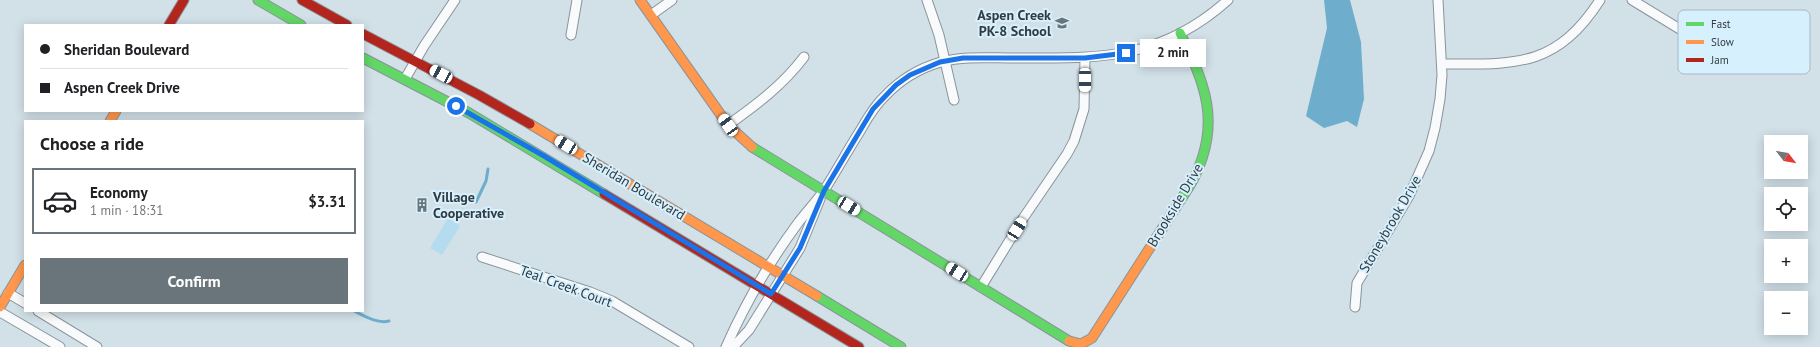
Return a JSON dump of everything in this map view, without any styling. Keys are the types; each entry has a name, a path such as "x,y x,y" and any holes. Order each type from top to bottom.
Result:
{"main road":[{"path":"170,24 184,0"},
{"path":"258,0 299,24"},
{"path":"302,0 345,24"},
{"path":"640,0 728,125 755,149 1073,343 1089,345"},
{"name":"Brookside Drive","path":"1089,345 1195,177 1202,162 1210,125 1209,106 1200,72 1180,33"},
{"name":"Sheridan Boulevard","path":"364,35 479,95 552,137 901,347"},
{"name":"Sheridan Boulevard","path":"364,58 469,113 859,347"},
{"path":"0,307 24,267"}],"street":[{"path":"405,79 455,0"},
{"path":"571,35 577,0"},
{"path":"651,15 672,0"},
{"path":"927,0 939,35 954,100"},
{"path":"733,347 749,330 800,248 824,191 873,109 884,96 910,75 946,61 963,58 1085,58 1126,53 1148,47 1180,33 1200,22 1228,0"},
{"name":"Stoneybrook Drive","path":"1355,307 1357,283 1410,196 1429,151 1440,99 1443,64 1438,0"},
{"path":"1443,64 1503,64 1535,57 1562,43 1576,32 1600,0"},
{"path":"1632,0 1678,28"},
{"path":"728,125 782,83 804,57"},
{"path":"981,287 1024,217 1074,142 1084,109 1085,58"},
{"path":"726,347 734,328 769,268 798,223 824,191"},
{"name":"Teal Creek Court","path":"482,257 601,296 628,310 689,347"},
{"path":"8,293 24,302"},
{"path":"0,312 60,347"},
{"path":"40,312 97,347"}],"shaded area":[{"path":"1324,0 1350,0 1361,42 1364,99 1357,127 1347,121 1324,128 1306,116 1327,28"},
{"path":"448,218 460,226 442,255 430,248"}],"waterway":[{"path":"476,202 486,181 488,169"},
{"path":"356,312 376,320 385,322 389,321"}],"traffic: fast":[{"path":"258,0 299,24"},
{"path":"1176,207 1193,180 1203,156 1207,138 1208,120 1207,103 1203,86 1197,69 1180,33"},
{"path":"364,59 469,113 604,194"},
{"path":"752,147 1069,341"},
{"path":"817,296 901,347"}],"traffic: slow":[{"path":"640,0 728,125 752,147"},
{"path":"111,120 115,112"},
{"path":"530,124 817,296"},
{"path":"1069,341 1081,344 1092,338 1176,207"},
{"path":"0,307 24,267"}],"traffic: jam":[{"path":"170,24 184,0"},
{"path":"302,0 345,24"},
{"path":"364,35 479,95 530,124"},
{"path":"604,194 859,347"}],"place":[{"name":"Aspen Creek PK-8 School","path":"1062,23"},
{"name":"Village Cooperative","path":"422,205"}],"route":[{"path":"456,106 544,156 771,294 800,248 824,191 873,109 884,96 910,75 940,62 963,58 1085,58 1126,53"}]}
